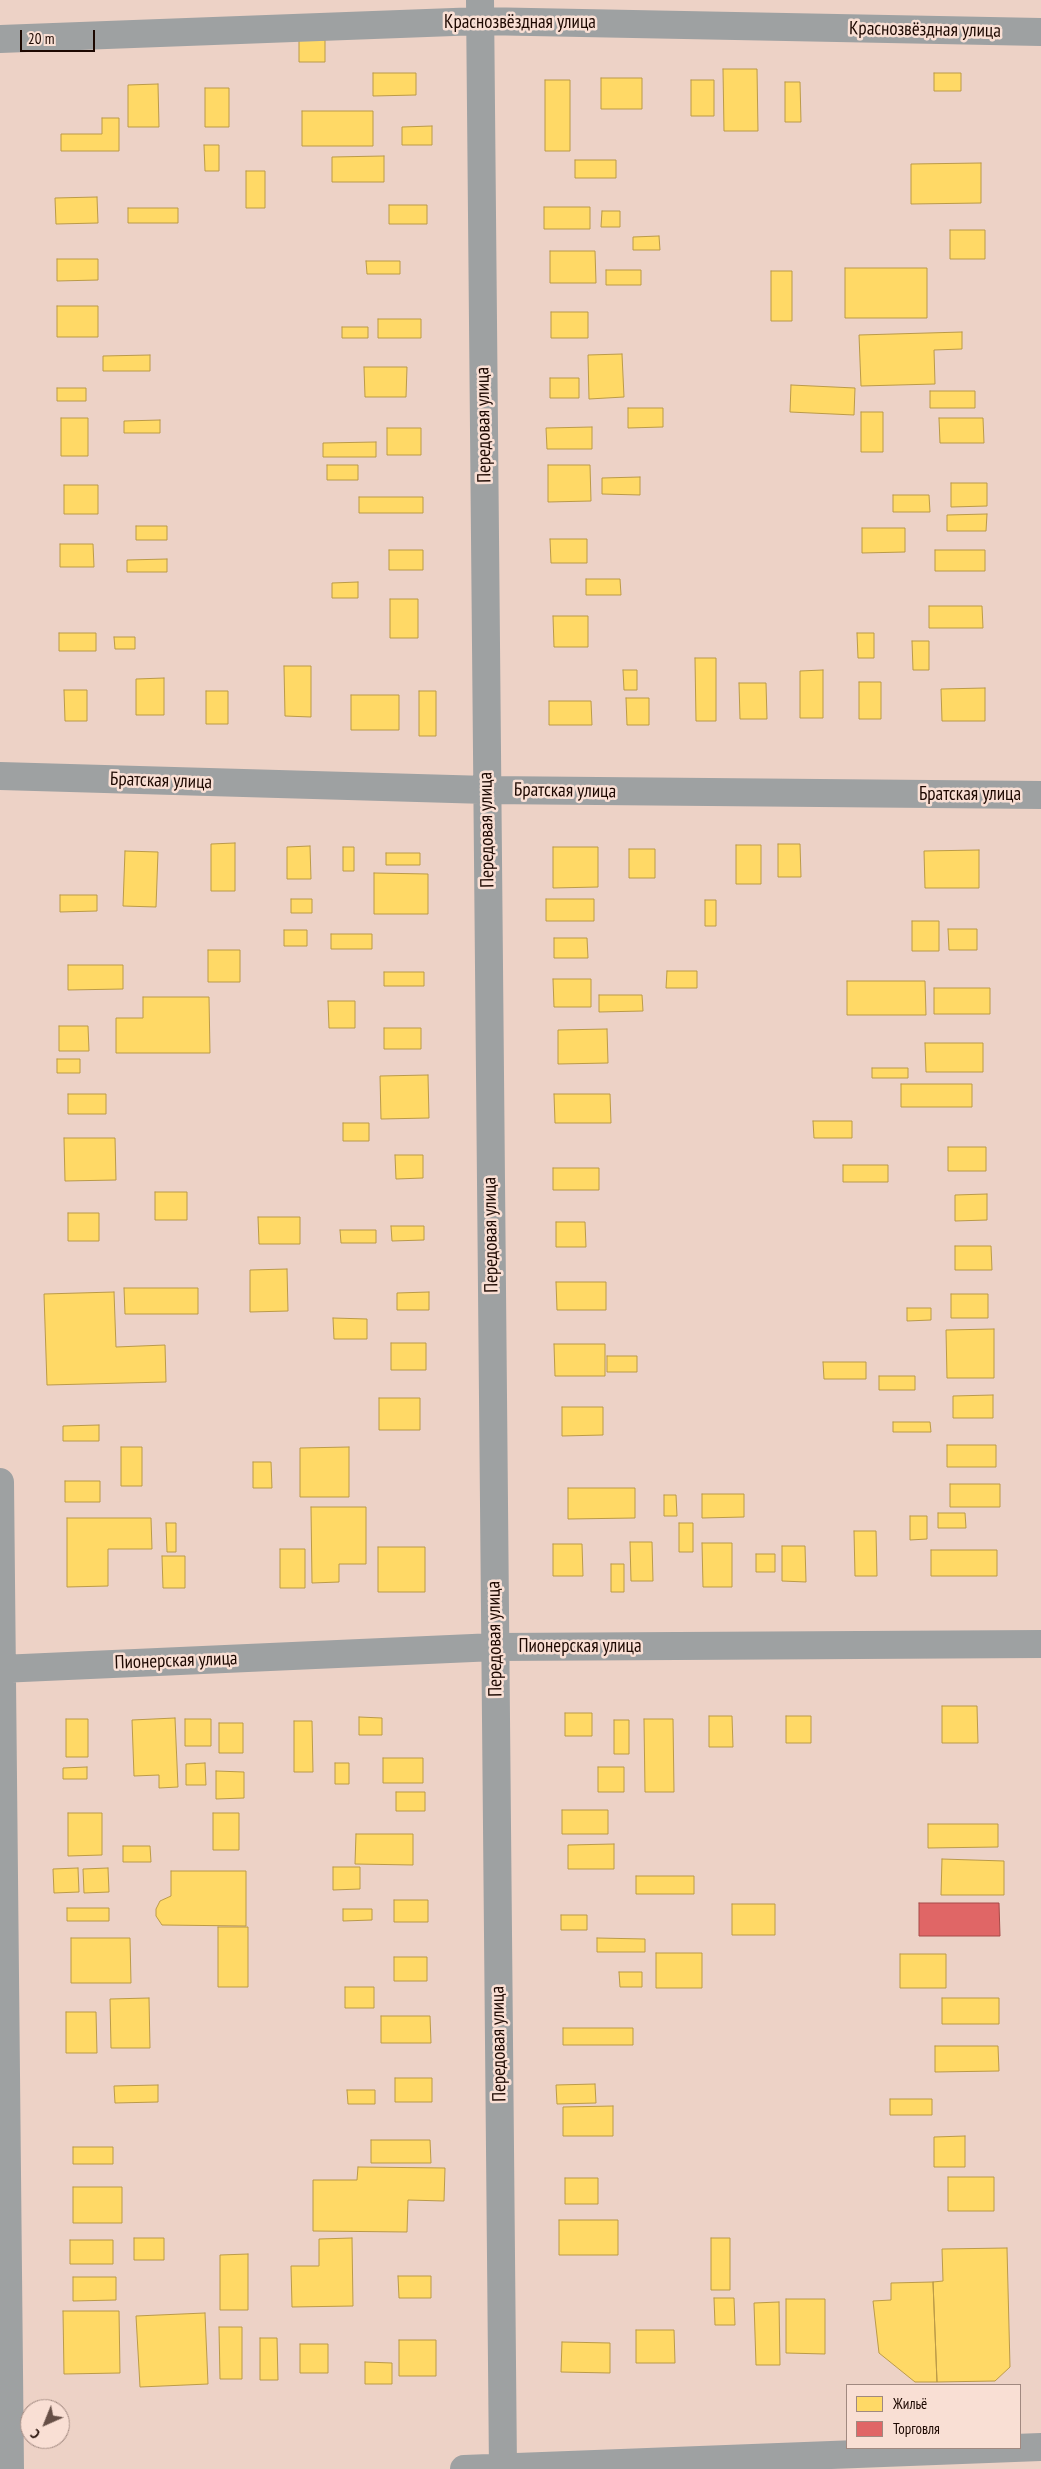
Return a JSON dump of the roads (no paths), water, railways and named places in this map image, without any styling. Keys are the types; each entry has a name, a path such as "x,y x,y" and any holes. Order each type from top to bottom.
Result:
{"street":[{"name":"Краснозвёздная улица","path":"0,39 480,10 1041,32"},
{"name":"Передовая улица","path":"480,10 503,2468"},
{"name":"Братская улица","path":"0,776 487,790 1041,795"},
{"path":"0,1482 0,1669 10,2469"},
{"name":"Пионерская улица","path":"0,1669 495,1648 1041,1644"},
{"path":"1021,2448 1041,2447"},
{"path":"464,2469 990,2449"}]}
